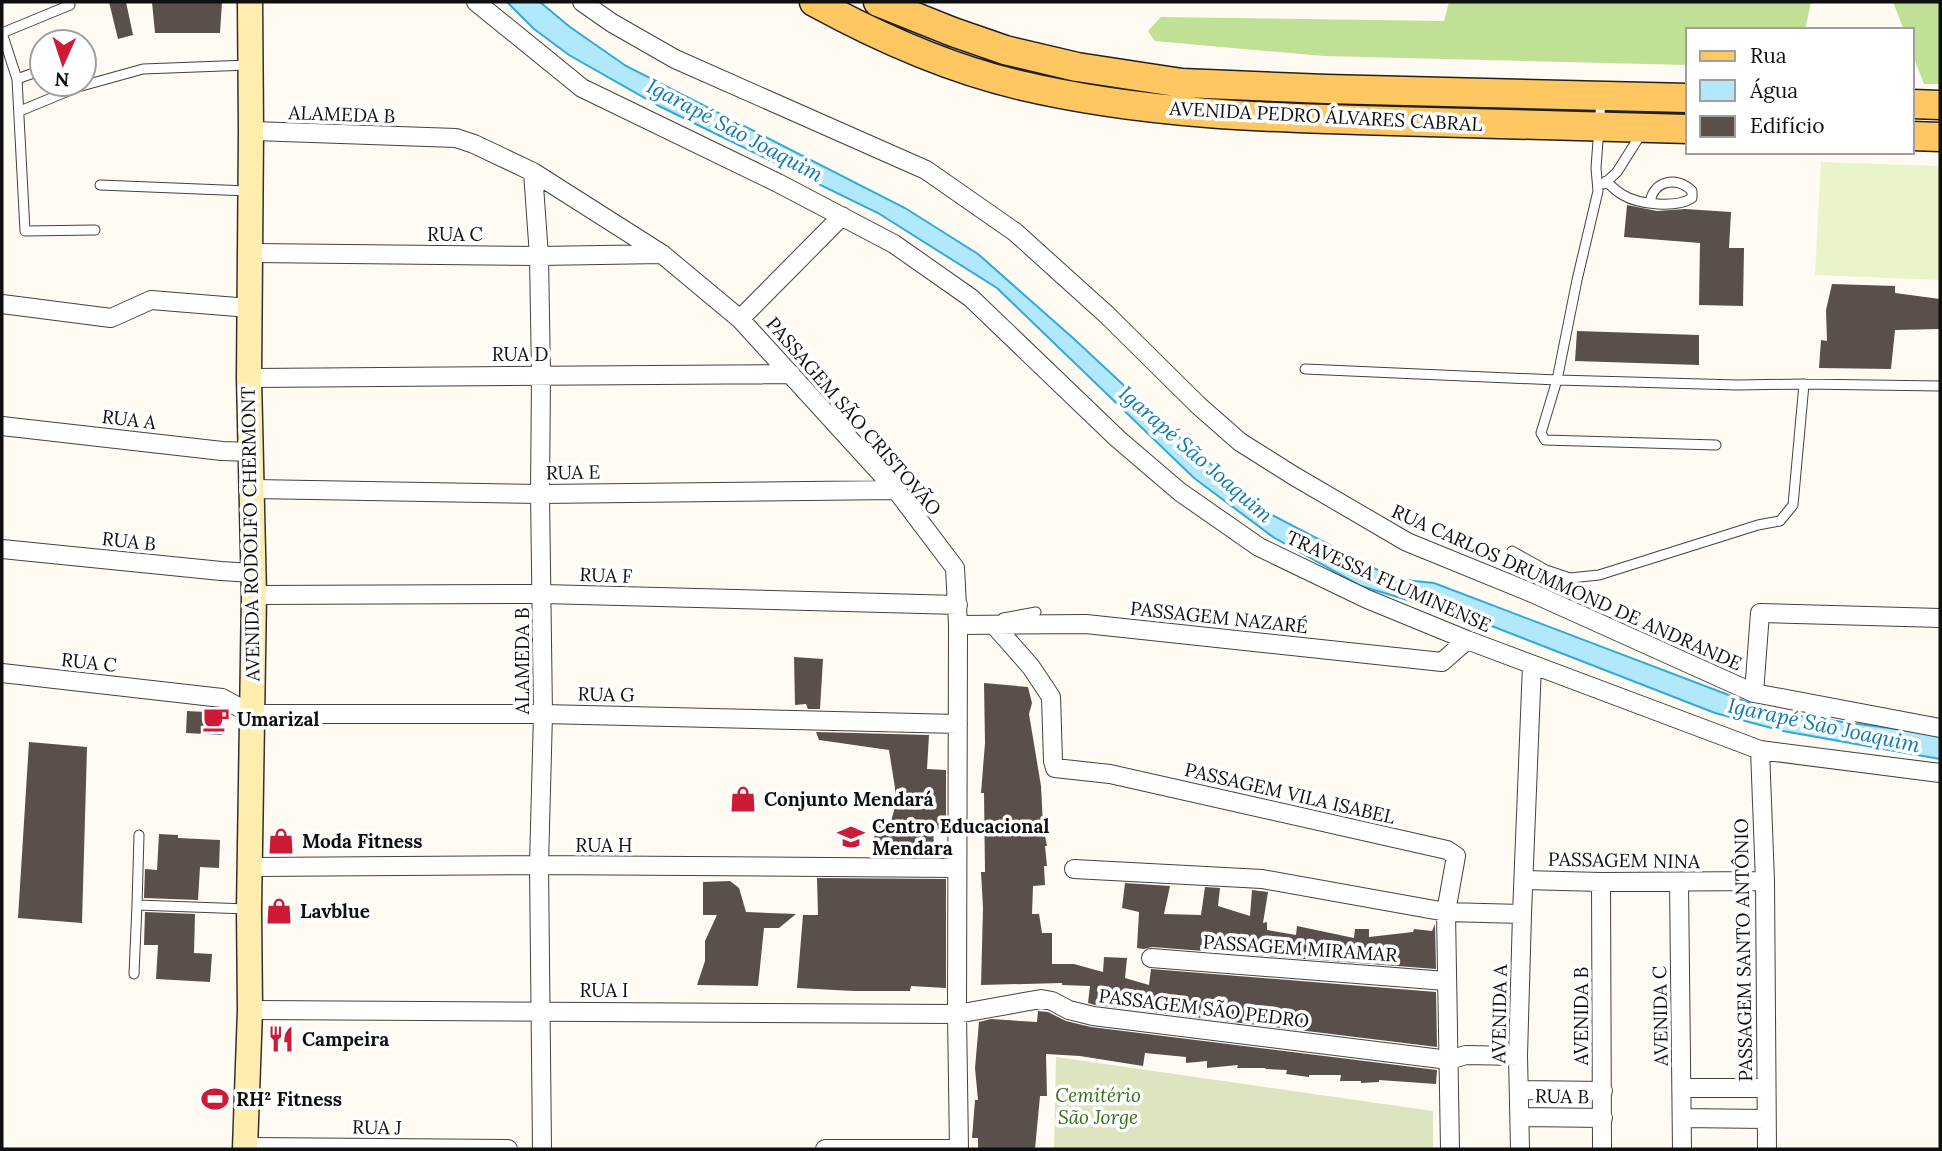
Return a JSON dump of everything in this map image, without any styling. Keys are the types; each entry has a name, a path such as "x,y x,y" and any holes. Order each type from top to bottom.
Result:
{"main road":[{"name":"AVENIDA RODOLFO CHERMONT","path":"245,1148 250,1010 253,584 249,378 250,2"},
{"name":"AVENIDA PEDRO ÁLVARES CABRAL","path":"814,2 937,60 1017,85 1105,102 1219,114 1333,120 1686,130"},
{"name":"AVENIDA PEDRO ÁLVARES CABRAL","path":"878,2 1005,50 1077,67 1182,82 1326,89 1686,98"},
{"path":"1914,104 1940,105"},
{"path":"1914,136 1940,137"}],"street":[{"name":"TRAVESSA FLUMINENSE","path":"476,2 582,88 778,183 894,244 971,298 1118,439 1180,492 1259,547 1367,598 1467,640 1760,750 1940,773"},
{"name":"RUA CARLOS DRUMMOND DE ANDRANDE","path":"582,2 612,23 675,59 926,170 1015,232 1240,442 1407,542 1532,593 1754,694 1940,729"},
{"name":"ALAMEDA B","path":"251,131 456,138 474,144"},
{"name":"PASSAGEM SÃO CRISTOVÃO","path":"474,144 533,172 662,254 740,319 896,490 955,568 958,605 959,1149"},
{"name":"ALAMEDA B","path":"533,172 539,256 541,375 543,714 539,866 542,1149"},
{"path":"740,319 842,216"},
{"name":"RUA C","path":"249,254 662,254"},
{"path":"2,304 111,318 151,300 249,308"},
{"name":"RUA D","path":"249,378 791,374"},
{"name":"RUA A","path":"2,426 251,452"},
{"name":"RUA E","path":"251,489 540,494 896,490"},
{"name":"RUA B","path":"2,549 221,571 253,584"},
{"name":"RUA F","path":"253,584 958,605"},
{"path":"1754,694 1760,613 1940,618"},
{"name":"PASSAGEM NAZARÉ","path":"958,625 1086,624 1442,662 1467,640"},
{"name":"PASSAGEM VILA ISABEL","path":"994,625 1031,667 1051,697 1055,768 1110,774 1447,850 1456,856 1446,912"},
{"name":"AVENIDA A","path":"1520,1149 1518,1056 1532,665"},
{"name":"RUA C","path":"2,673 222,698 251,714"},
{"name":"RUA G","path":"251,714 543,714 958,724"},
{"name":"PASSAGEM SANTO ANTÔNIO","path":"1760,750 1765,881 1767,1149"},
{"name":"RUA H","path":"250,867 957,868"},
{"path":"1074,869 1262,879 1446,912 1522,914"},
{"name":"PASSAGEM NINA","path":"1524,880 1765,881"},
{"name":"AVENIDA B","path":"1601,882 1602,1149"},
{"name":"AVENIDA C","path":"1679,882 1682,1149"},
{"path":"1446,912 1450,1149"},
{"name":"PASSAGEM MIRAMAR","path":"1151,958 1446,981"},
{"name":"PASSAGEM SÃO PEDRO","path":"957,1014 1041,999 1093,1016 1449,1060 1466,1055 1518,1056"},
{"name":"RUA I","path":"250,1010 957,1014"},
{"path":"1683,1088 1766,1088"},
{"path":"1519,1090 1603,1091"},
{"name":"RUA B","path":"1520,1117 1603,1118"},
{"path":"1682,1118 1766,1119"},
{"name":"RUA J","path":"245,1148 508,1149"},
{"path":"825,1149 959,1149"}],"lane":[{"path":"70,5 2,33 17,79 25,231 95,230"},
{"path":"20,111 78,87 143,69 250,64"},
{"path":"17,79 28,75"},
{"path":"1602,96 1596,168 1598,191 1557,380 1541,433 1545,440 1716,445"},
{"path":"1598,191 1617,172 1644,128"},
{"path":"1606,181 1623,195 1650,203"},
{"path":"100,185 250,191"},
{"path":"1305,369 1738,385 1940,386"},
{"path":"1512,551 1546,570 1570,578 1599,575 1758,525 1780,521 1793,505 1804,384"},
{"path":"958,625 1036,612"},
{"path":"134,974 139,835"},
{"path":"137,905 249,909"}],"green space":[{"path":"1449,2 1811,2 1805,28 1686,28 1686,65 1324,56 1155,41 1148,31 1161,17 1444,21"},
{"path":"1893,2 1940,2 1940,84 1924,84 1914,58 1914,28 1903,28"},
{"path":"1821,162 1940,166 1940,280 1815,275"},
{"name":"Cemitério São Jorge","path":"1056,1057 1433,1111 1433,1149 1054,1149"}],"water":[{"name":"Igarapé São Joaquim","path":"507,2 540,2 570,27 626,66 905,208 978,254 1190,447 1272,515 1395,579 1434,583 1776,713 1940,737 1940,759 1783,731 1715,713 1484,623 1361,586 1273,537 1194,478 997,288 878,213 659,106 569,55 534,29"}],"building":[{"path":"109,2 126,2 133,35 118,39"},
{"path":"152,2 222,2 220,33 155,33"},
{"path":"1627,205 1657,211 1685,209 1731,212 1729,248 1744,248 1743,306 1699,305 1700,243 1624,237"},
{"path":"1832,284 1895,286 1895,293 1940,299 1940,329 1895,330 1891,369 1819,368 1821,340 1827,341 1826,310"},
{"path":"1577,331 1699,335 1699,365 1575,361"},
{"path":"794,657 823,659 820,709 808,709 806,704 795,705"},
{"path":"984,683 1028,687 1032,703 1029,714 1041,786 1047,866 1044,866 1045,885 1033,886 1032,914 1039,914 1042,933 1052,933 1052,964 1074,964 1103,972 1104,957 1127,958 1125,978 1149,985 1151,969 1436,992 1437,1047 1095,1005 1088,1003 1090,986 1062,983 981,985 981,872 985,872 984,793 981,793 985,743"},
{"path":"187,711 224,713 222,735 186,733"},
{"path":"816,732 929,735 927,769 946,770 946,832 933,830 934,846 874,843 875,822 890,825 895,807 889,750 819,740"},
{"path":"29,742 87,747 82,923 18,918"},
{"path":"159,834 178,835 178,838 220,840 219,868 200,867 198,900 144,898 145,869 157,870"},
{"path":"817,878 946,879 946,988 911,986 910,991 854,991 797,988 803,915 818,915"},
{"path":"730,881 739,888 746,912 796,914 779,928 764,928 758,986 697,985 705,961 705,941 717,915 703,915 703,882"},
{"path":"1125,883 1170,886 1164,914 1201,915 1205,887 1220,888 1218,906 1250,916 1252,890 1268,892 1263,923 1267,922 1267,930 1296,935 1297,926 1354,938 1355,929 1369,929 1369,937 1413,932 1414,929 1432,931 1435,924 1436,969 1137,948 1139,912 1122,908"},
{"path":"145,912 195,914 194,953 212,954 210,982 156,979 158,945 144,945"},
{"path":"1038,1011 1091,1027 1437,1070 1436,1084 1379,1080 1361,1083 1340,1081 1341,1075 1309,1077 1286,1074 1287,1070 1237,1068 1238,1065 1207,1068 1207,1061 1186,1063 1186,1057 1145,1053 1143,1066 1080,1056 1046,1054 1047,1096 1040,1096 1035,1149 978,1149 978,1138 972,1138 975,1100 978,1100 975,1068 979,1022 991,1019 1037,1022"}],"place":[{"name":"Umarizal","path":"216,719"},
{"name":"Conjunto Mendará","path":"743,799"},
{"name":"Centro Educacional Mendara","path":"851,837"},
{"name":"Moda Fitness","path":"281,841"},
{"name":"Lavblue","path":"279,911"},
{"name":"Campeira","path":"281,1039"},
{"name":"RH² Fitness","path":"215,1099"}]}
